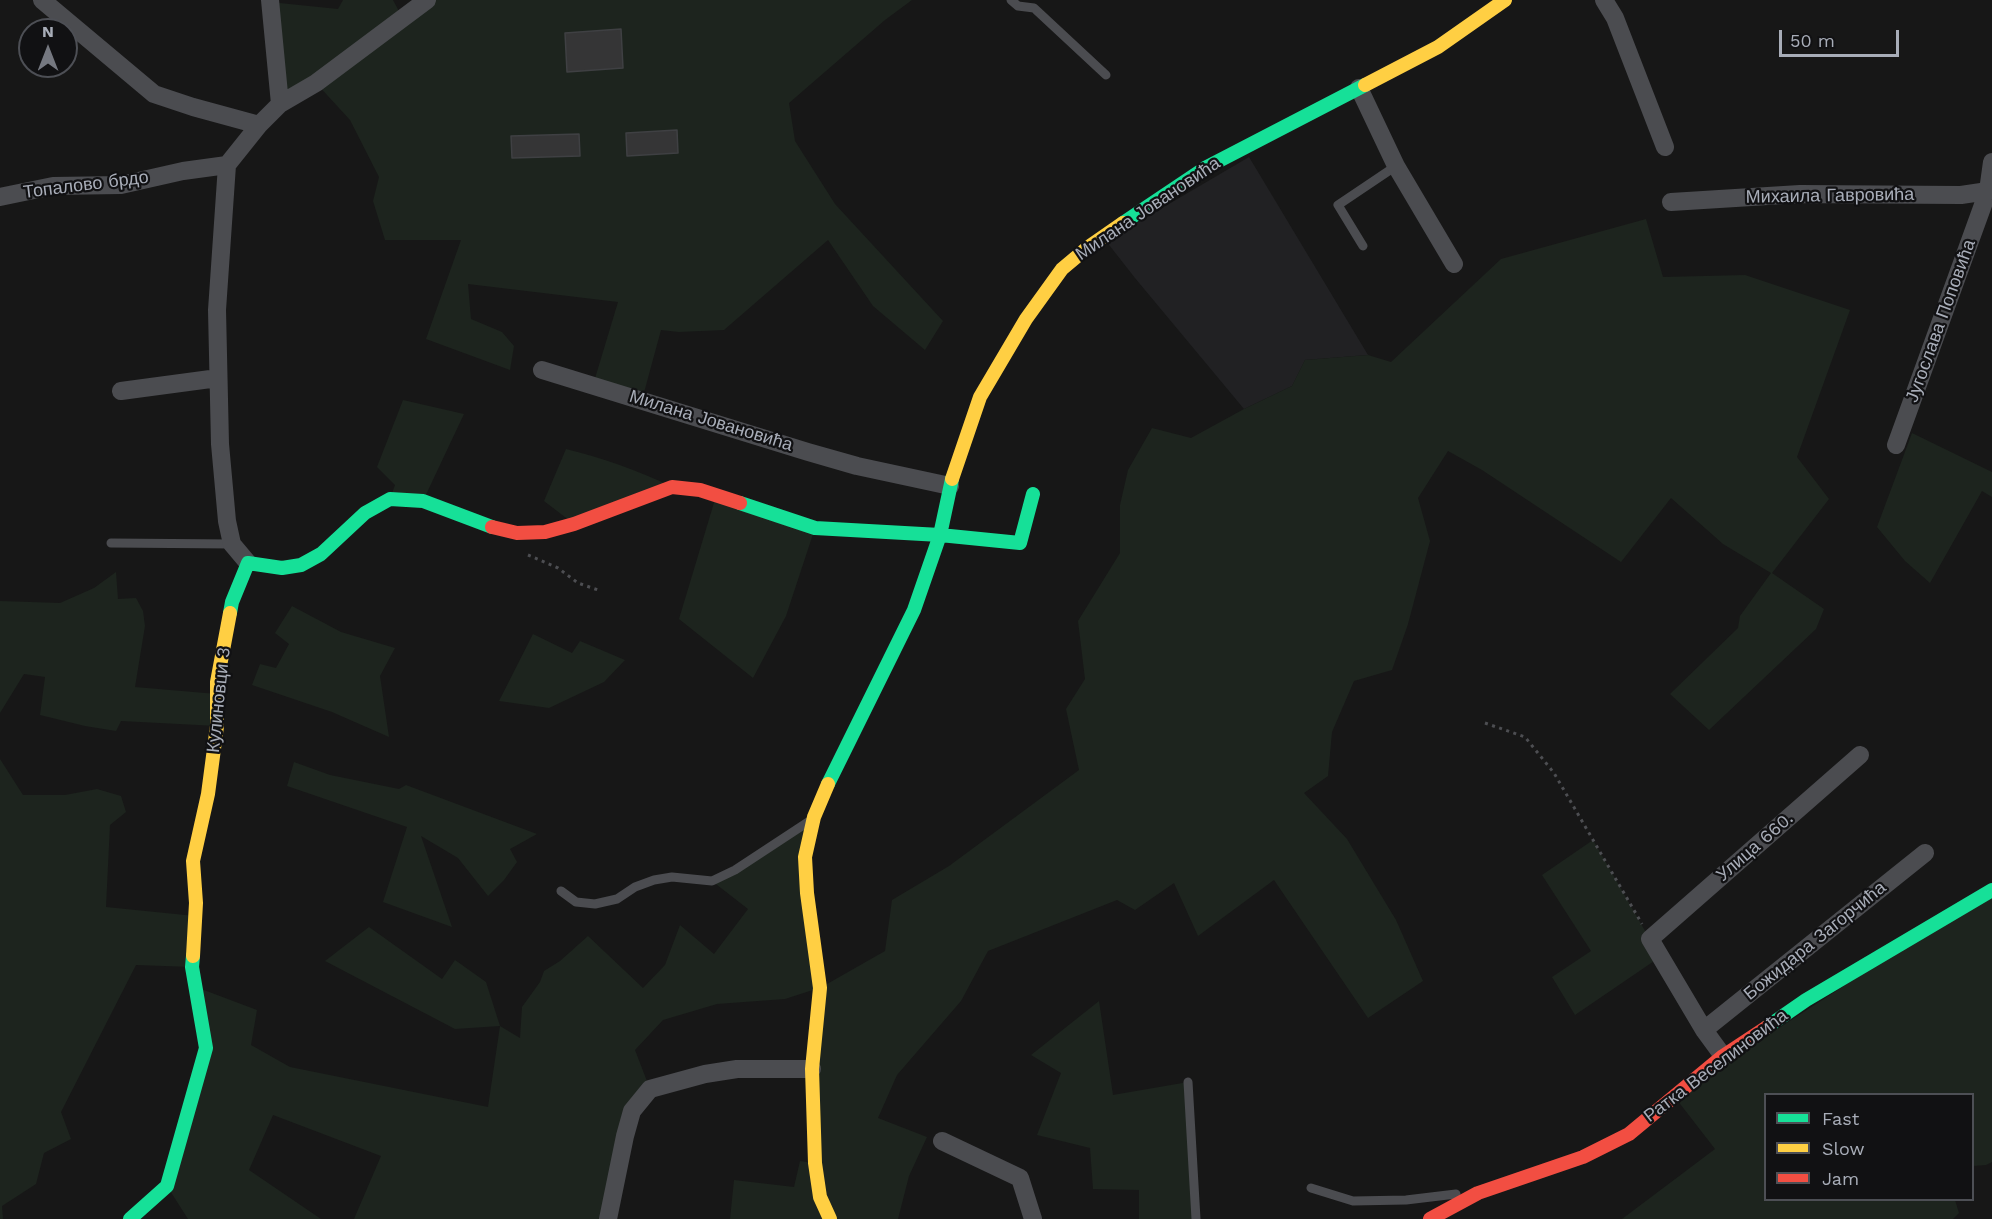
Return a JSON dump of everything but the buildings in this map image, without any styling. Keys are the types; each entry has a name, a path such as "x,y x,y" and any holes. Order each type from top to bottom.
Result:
{"street":[{"path":"42,0 154,93 193,107 259,124"},
{"path":"270,0 280,104"},
{"path":"427,0 316,83 280,104 259,124 227,165 225,216 218,280 220,444 227,521 232,544 248,563 282,568 301,565 321,554 365,513 390,499 423,501 485,525 517,533 545,532 574,524 672,487 700,490 815,528 940,535 1020,543 1033,494"},
{"name":"Милана Јовановића","path":"830,1219 820,1197 815,1162 812,1069 820,988 807,894 805,857 814,817 839,759 914,610 940,535 950,486 980,397 1026,319 1062,269 1087,248 1205,168 1438,47 1503,3 1504,0"},
{"path":"1604,0 1615,18 1665,147"},
{"path":"1359,88 1414,200 1454,264"},
{"name":"Југослава Поповића","path":"1896,445 1988,191 1992,162"},
{"name":"Топалово брдо","path":"0,197 52,186 121,185 183,171 227,165"},
{"name":"Михаила Гавровића","path":"1671,202 1800,194 1961,195 1988,191"},
{"name":"Милана Јовановића","path":"542,370 857,466 950,486"},
{"path":"121,391 218,378"},
{"name":"Кулиновци 3","path":"130,1219 167,1186 206,1048 192,967 195,903 193,861 208,794 217,726 217,682 232,602 248,563"},
{"name":"Улица 660.","path":"1650,939 1860,755"},
{"name":"Божидара Загорчића","path":"1704,1030 1925,853"},
{"name":"Ратка Веселиновића","path":"1430,1219 1478,1193 1583,1157 1629,1134 1723,1056 1806,1000 1992,890"},
{"path":"1650,939 1704,1030 1723,1056"},
{"path":"608,1219 632,1112 650,1089 705,1074 737,1070 812,1069"},
{"path":"942,1141 1020,1178 1033,1219"}],"lane":[{"path":"1011,0 1018,6 1034,8 1106,75"},
{"path":"1363,246 1338,205 1396,166"},
{"path":"111,543 232,544"},
{"path":"561,891 576,902 595,904 617,899 635,887 654,880 672,877 712,881 735,870 814,817"},
{"path":"1188,1082 1196,1219"},
{"path":"1311,1188 1353,1201 1406,1200 1478,1193"}],"path":[{"path":"519,551 558,568 578,583 598,590"},
{"path":"1485,723 1525,737 1554,773 1650,939"}],"shaded area":[{"path":"343,0 393,0 403,19 427,0 912,0 885,20 789,103 795,141 835,204 943,321 925,350 873,306 828,240 724,330 679,332 661,330 642,400 593,385 618,302 468,284 471,319 502,332 514,346 510,370 426,339 461,240 385,240 373,201 379,177 350,120 316,83 280,104 270,2 338,9"},
{"path":"1249,157 1368,355 1305,360 1292,386 1244,409 1106,241"},
{"path":"1646,219 1663,277 1745,275 1850,310 1797,457 1829,499 1772,573 1824,609 1816,629 1709,730 1670,694 1738,628 1740,616 1771,573 1723,544 1671,498 1621,562 1482,470 1448,451 1418,498 1430,541 1408,624 1392,670 1354,681 1332,732 1328,776 1304,793 1347,839 1396,920 1423,981 1368,1018 1274,880 1198,936 1174,883 1135,910 1117,900 988,951 961,1001 897,1075 878,1118 927,1137 909,1176 898,1219 730,1219 734,1180 794,1187 800,1161 814,1163 819,988 785,999 717,1004 663,1020 635,1050 650,1089 600,1219 354,1219 381,1156 273,1115 249,1170 321,1219 188,1219 167,1186 206,1048 196,987 257,1010 251,1045 290,1067 488,1107 500,1026 520,1038 522,1007 540,982 544,971 560,961 588,936 643,988 665,965 680,925 714,954 748,909 712,881 806,823 820,988 885,951 892,900 949,866 1079,770 1066,709 1085,679 1078,621 1120,553 1120,505 1128,470 1152,428 1191,438 1292,386 1305,360 1368,355 1391,362 1501,259"},
{"path":"403,400 464,414 423,501 390,499 395,485 377,467"},
{"path":"1912,433 1992,472 1992,497 1982,491 1930,583 1905,561 1877,527"},
{"path":"566,449 620,465 672,487 574,524 544,501"},
{"path":"716,496 815,528 786,616 753,678 679,619"},
{"path":"116,572 118,599 136,598 143,611 145,626 135,687 217,694 217,726 121,721 116,731 40,715 45,677 24,674 0,713 0,601 60,603 94,588"},
{"path":"292,606 341,632 395,648 380,676 389,737 332,712 252,685 260,664 276,668 289,644 275,633"},
{"path":"533,634 572,653 580,641 625,660 604,682 549,708 499,701"},
{"path":"0,759 23,795 65,795 97,789 121,796 126,812 110,825 106,907 195,916 192,967 136,965 61,1112 71,1139 44,1153 36,1184 2,1206 3,1219 0,1219"},
{"path":"294,762 330,775 399,789 406,785 537,834 510,849 517,862 488,896 458,858 421,836 452,927 383,902 407,827 287,786"},
{"path":"1593,840 1660,957 1575,1015 1552,977 1591,951 1542,875"},
{"path":"1992,890 1992,1162 1974,1166 1974,1093 1764,1093 1764,1201 1955,1201 1959,1213 1953,1219 1622,1219 1715,1149 1674,1096"},
{"path":"369,927 442,979 455,960 486,982 500,1026 455,1029 325,961"},
{"path":"1099,1001 1113,1095 1188,1082 1196,1219 1139,1219 1139,1190 1093,1189 1090,1148 1037,1135 1061,1073 1031,1055"}],"traffic: fast":[{"path":"1123,223 1205,168 1365,85"},
{"path":"828,784 914,610 940,535 952,479"},
{"path":"740,503 815,528 940,535 1020,543 1033,494"},
{"path":"230,613 232,602 248,563 282,568 301,565 321,554 365,513 390,499 423,501 492,527"},
{"path":"1767,1027 1806,1000 1992,890"},
{"path":"130,1219 167,1186 206,1048 192,967 193,956"}],"traffic: slow":[{"path":"1365,85 1438,47 1505,0"},
{"path":"952,479 980,397 1026,319 1062,269 1123,223"},
{"path":"193,956 196,903 193,861 208,794 217,726 217,682 230,613"},
{"path":"828,784 814,817 805,857 807,893 820,988 812,1069 815,1163 820,1197 830,1219"}],"traffic: jam":[{"path":"492,527 517,533 545,532 574,524 672,487 700,490 740,503"},
{"path":"1430,1219 1478,1193 1583,1157 1629,1134 1723,1056 1767,1027"}]}
